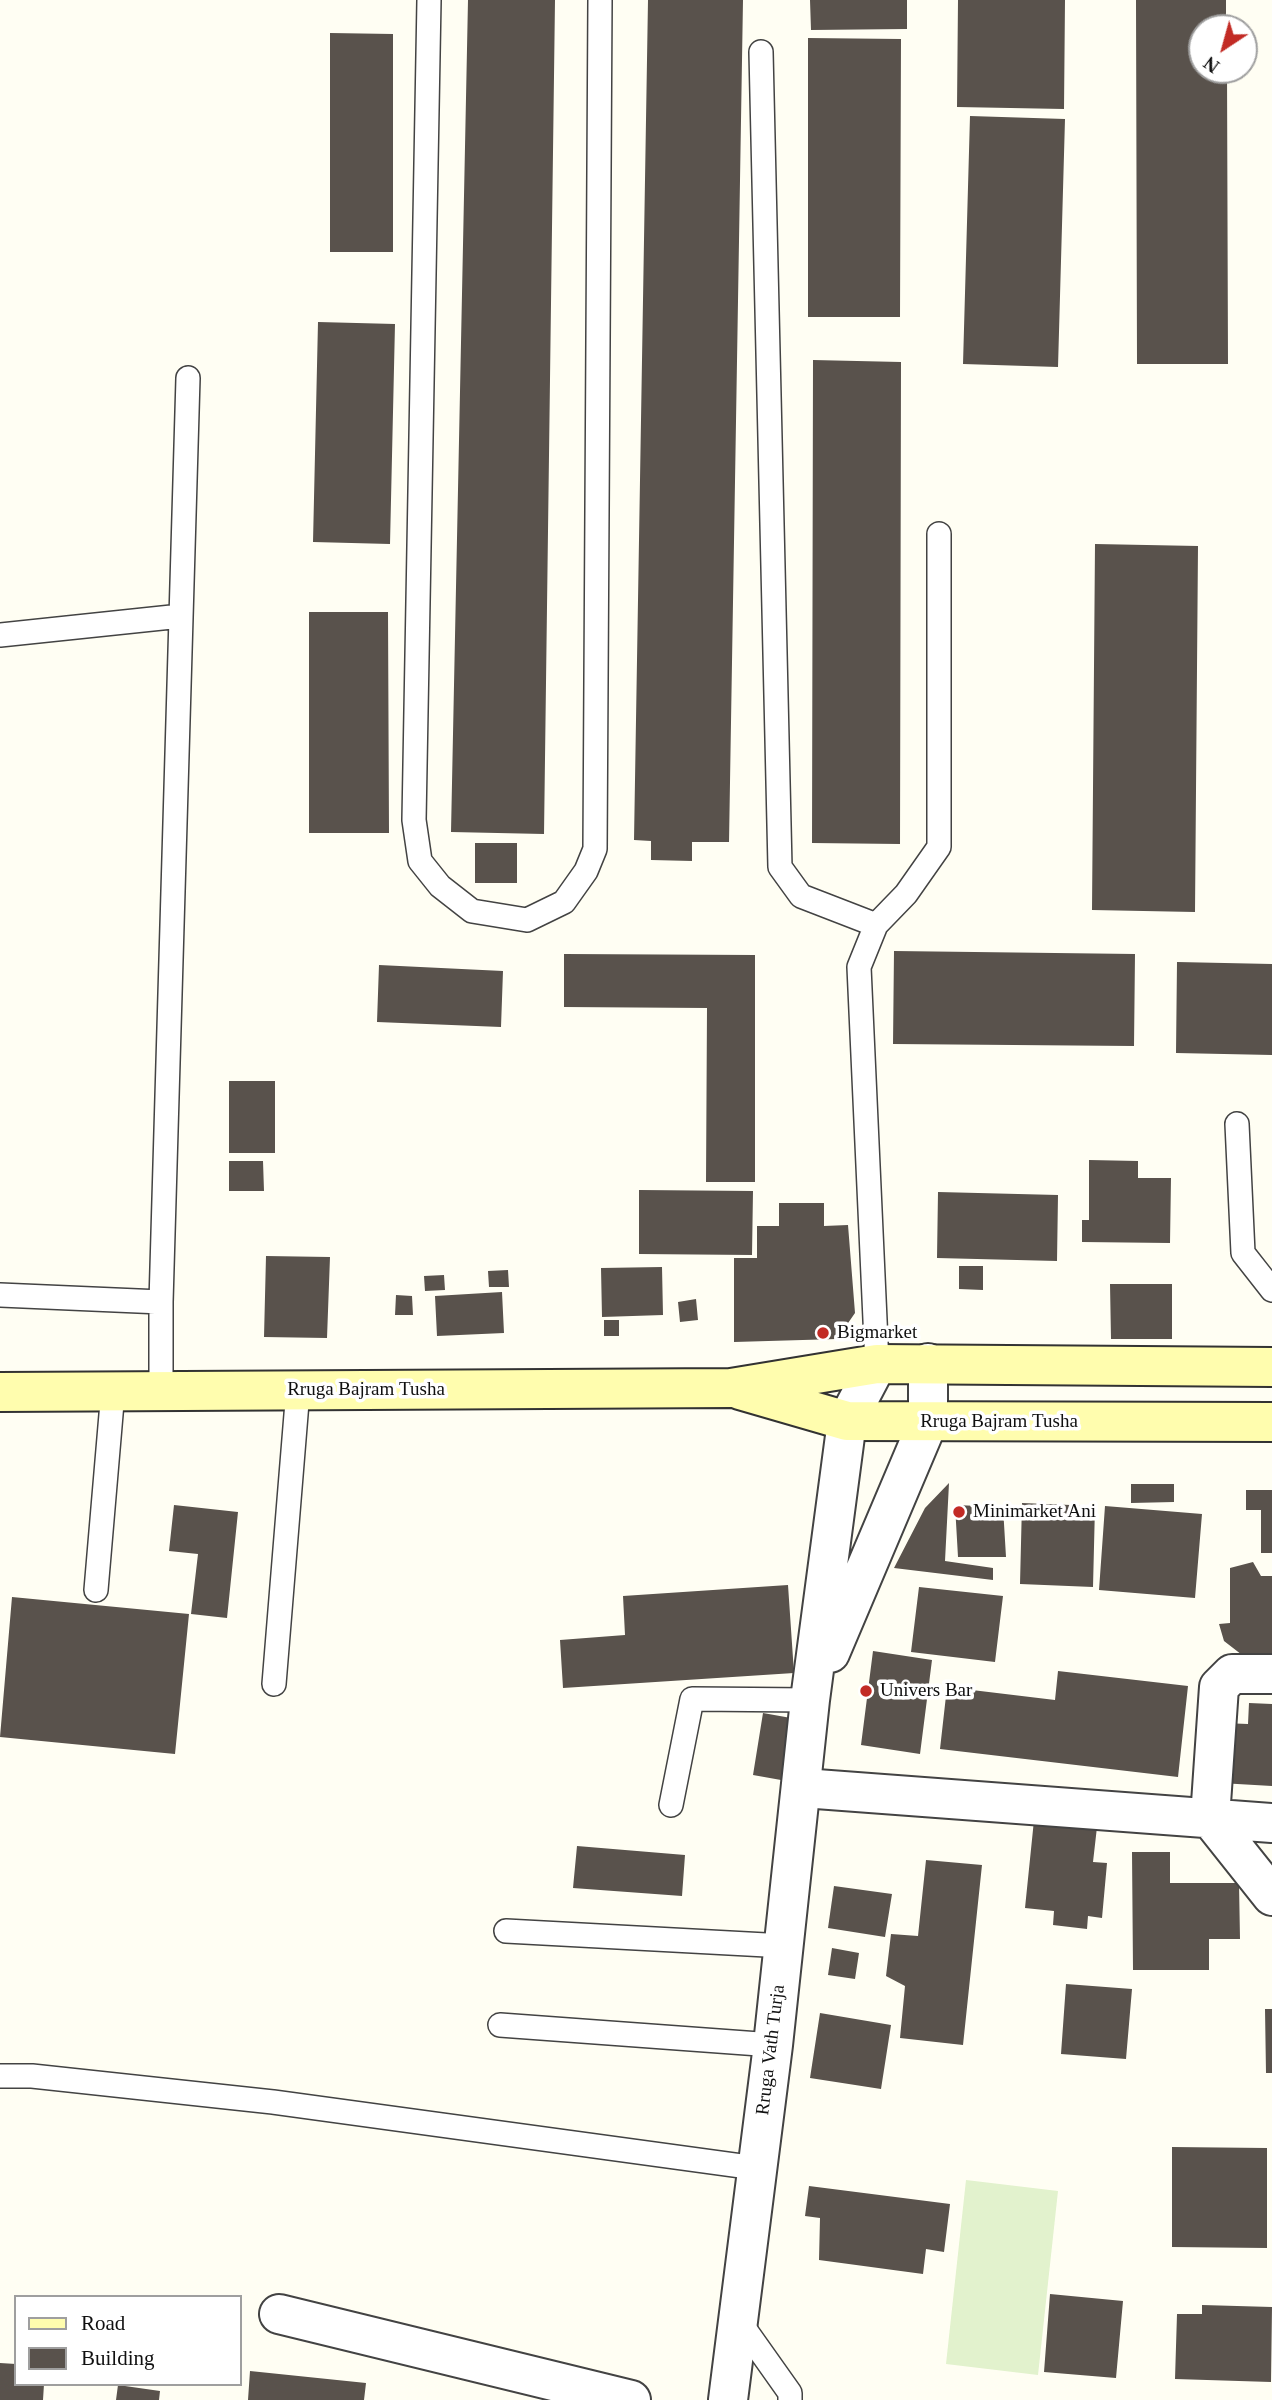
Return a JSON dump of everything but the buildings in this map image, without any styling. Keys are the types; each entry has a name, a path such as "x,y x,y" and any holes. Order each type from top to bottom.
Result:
{"main road":[{"name":"Rruga Bajram Tusha","path":"0,1392 731,1388 877,1364 1272,1367"},
{"name":"Rruga Bajram Tusha","path":"731,1388 847,1422 1272,1422"}],"street":[{"path":"928,1363 928,1422"},
{"name":"Rruga Vath Turja","path":"728,2400 755,2168 785,1946 810,1700 847,1422 877,1364"},
{"name":"Rruga Vath Turja","path":"810,1700 928,1422"},
{"path":"1272,1674 1232,1674 1219,1687 1210,1818 1272,1896"},
{"path":"803,1787 1272,1822"},
{"path":"279,2314 631,2400"}],"lane":[{"path":"429,0 414,820 420,861 440,886 472,911 527,920 564,902 586,871 595,849 600,0"},
{"path":"761,52 780,867 801,896 876,925"},
{"path":"160,1391 188,378"},
{"path":"877,1364 859,967 876,925 906,894 939,847 939,534"},
{"path":"0,635 181,616"},
{"path":"1237,1124 1243,1253 1272,1290"},
{"path":"0,1295 161,1302"},
{"path":"274,1684 298,1390"},
{"path":"96,1591 113,1391"},
{"path":"671,1805 692,1699 810,1700"},
{"path":"506,1931 785,1946"},
{"path":"500,2025 773,2045"},
{"path":"0,2076 32,2076 273,2102 755,2168"},
{"path":"738,2321 790,2393 790,2400"}],"green space":[{"path":"966,2180 1058,2191 1038,2375 946,2364"}],"place":[{"name":"Bigmarket","path":"823,1333"},
{"name":"Minimarket Ani","path":"959,1512"},
{"name":"Univers Bar","path":"866,1691"}]}
